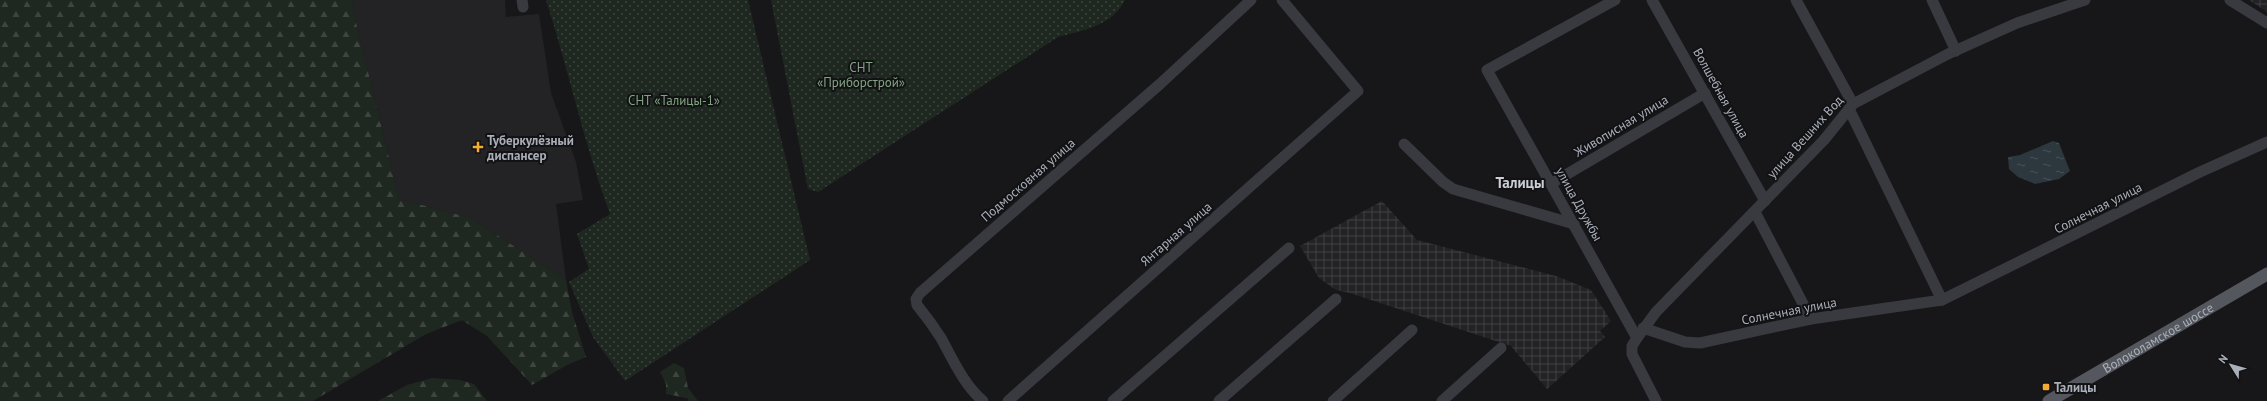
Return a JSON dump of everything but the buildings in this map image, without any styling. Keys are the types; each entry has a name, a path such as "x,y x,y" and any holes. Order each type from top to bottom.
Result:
{"main road":[{"name":"Волоколамское шоссе","path":"2049,401 2267,274"},
{"name":"Волоколамское шоссе","path":"2067,401 2267,284"}],"street":[{"name":"Подмосковная улица","path":"983,401 977,396 952,360 940,336 918,305 916,299 920,293 1160,84 1251,0"},
{"name":"Янтарная улица","path":"1012,400 1358,92 1282,0"},
{"name":"улица Дружбы","path":"1615,0 1487,70 1574,224 1640,333"},
{"name":"Волшебная улица","path":"1652,0 1765,201"},
{"path":"1796,0 1851,106 1942,300"},
{"path":"1932,0 1956,51"},
{"name":"улица Вешних Вод","path":"1640,333 1824,140 1851,106 1956,51 2017,23 2085,0"},
{"path":"2230,0 2267,23"},
{"name":"Живописная улица","path":"1552,183 1705,92"},
{"name":"Солнечная улица","path":"1640,333 1685,342 1700,343 1811,319 1942,300 2200,172 2267,142"},
{"path":"1404,144 1443,182 1453,189 1574,224"},
{"path":"1755,212 1811,319"},
{"path":"1113,401 1289,248"},
{"path":"1220,401 1336,299"},
{"path":"1333,401 1412,330"},
{"path":"1640,333 1632,346 1632,354 1656,401"},
{"path":"1442,401 1501,348"}],"shaded area":[{"name":"Туберкулёзный диспансер","path":"352,0 505,0 506,17 539,14 551,93 576,162 583,200 556,204 566,280 471,218 399,199 354,14"},
{"path":"2249,0 2267,0 2267,12"},
{"path":"1382,201 1417,240 1556,276 1591,290 1611,321 1600,331 1605,337 1547,389 1511,346 1350,293 1336,290 1319,278 1300,246"}],"green space":[{"path":"0,0 352,0 354,14 399,199 471,218 566,280 572,312 586,357 567,365 532,385 487,336 462,320 426,334 313,401 0,401"},
{"name":"СНТ «Талицы-1»","path":"546,0 748,0 810,260 625,381 593,337 569,282 589,269 577,234 610,214 592,161"},
{"name":"СНТ «Приборстрой»","path":"771,0 1125,0 1113,16 1096,26 1058,37 818,192 808,189"},
{"path":"674,363 684,368 688,388 698,401 689,401 687,398 666,394 666,384 660,372"},
{"path":"432,378 460,380 474,384 487,401 378,401 407,385"}],"water":[{"path":"2053,141 2059,143 2070,171 2059,179 2035,184 2018,177 2009,169 2008,157 2020,155"}],"place":[{"name":"Туберкулёзный диспансер","path":"478,147"},
{"name":"Талицы","path":"2046,387"}],"district":[{"name":"Талицы","path":"1520,182"}]}
